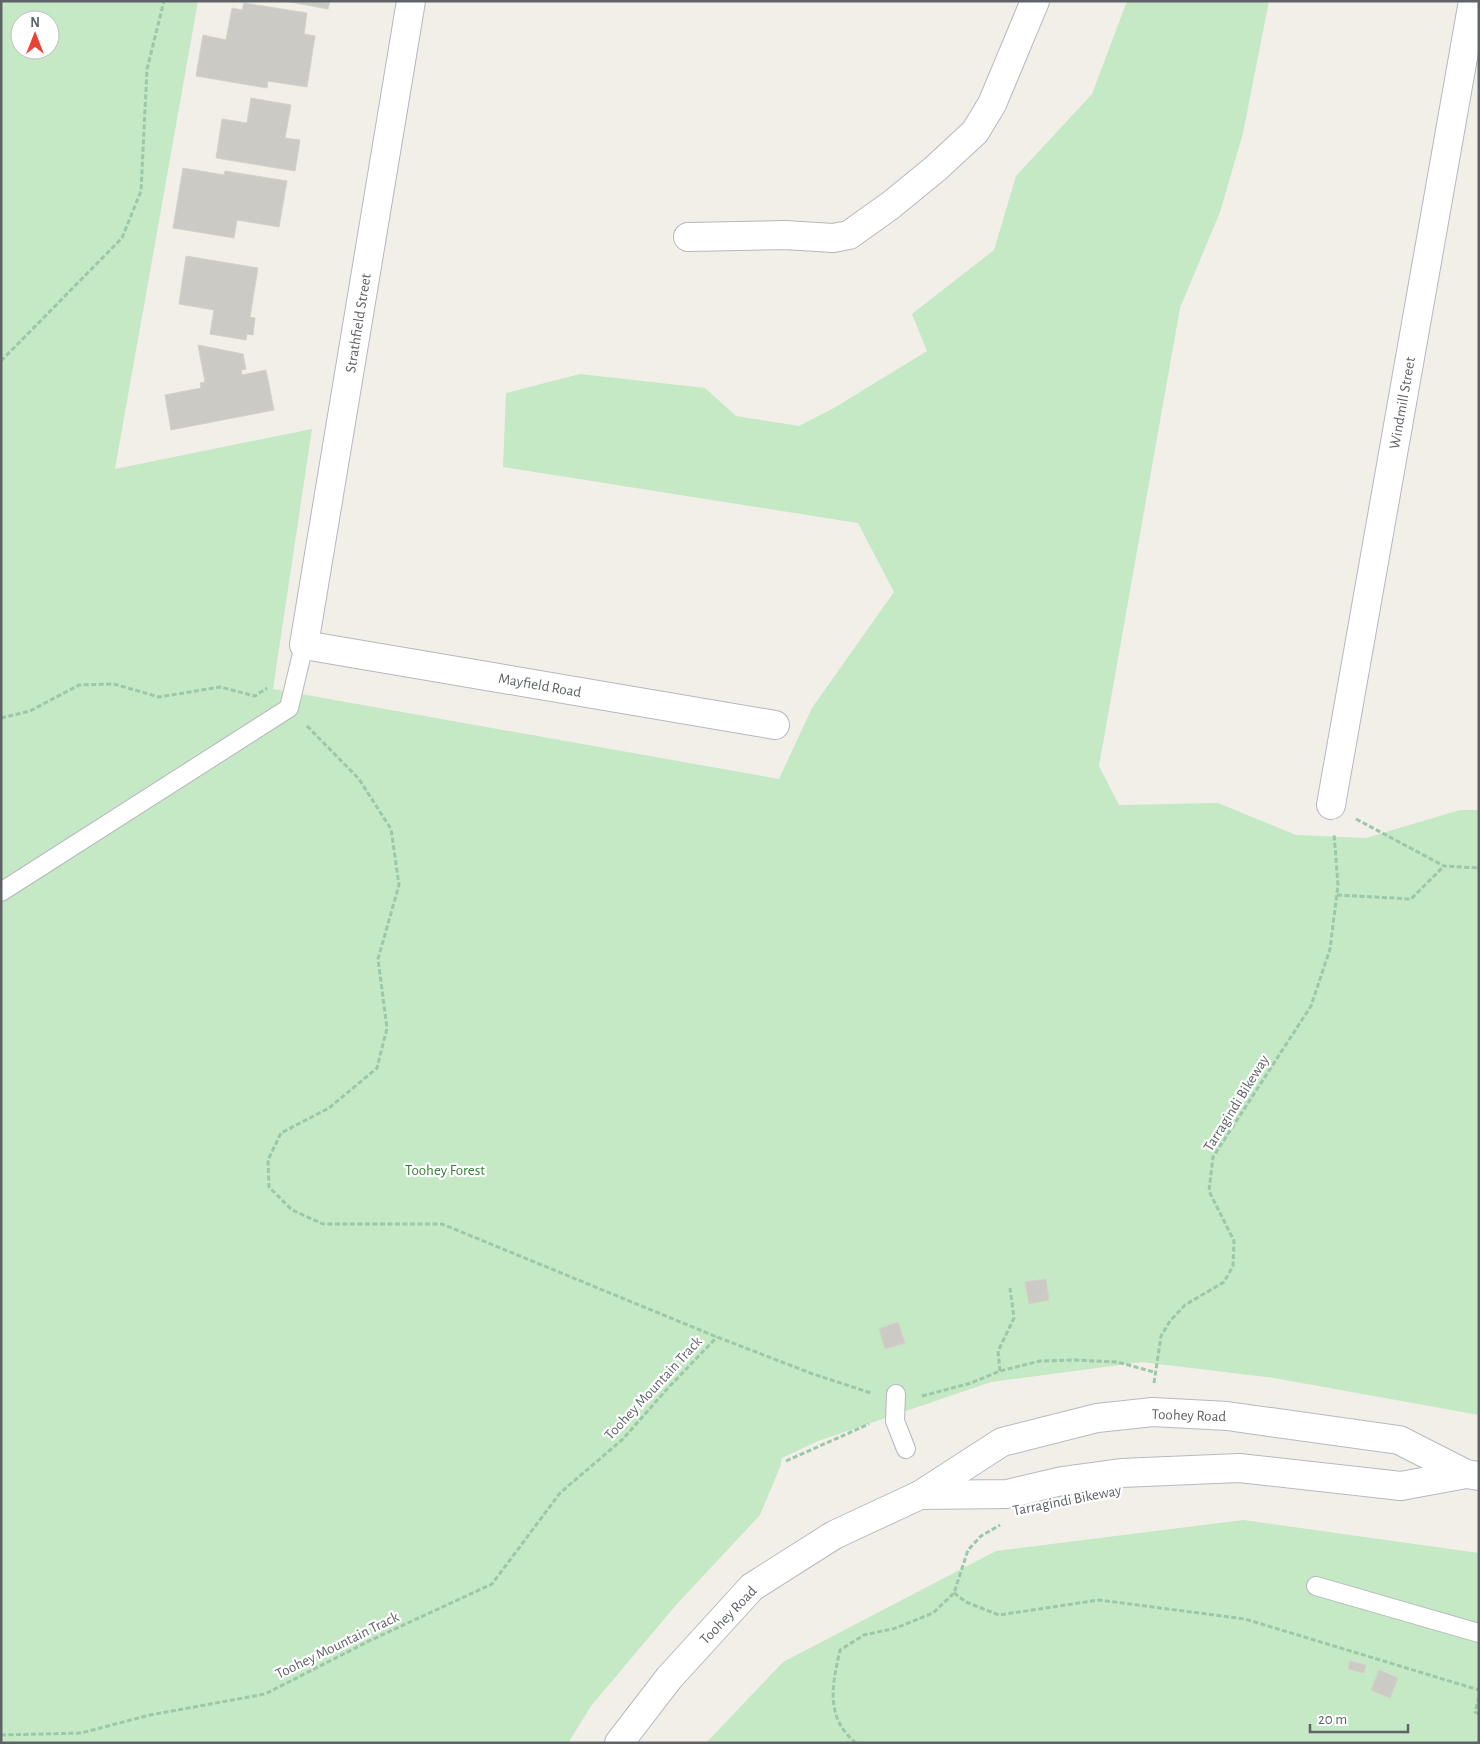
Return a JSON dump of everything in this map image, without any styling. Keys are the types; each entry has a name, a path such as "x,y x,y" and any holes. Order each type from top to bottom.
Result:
{"street":[{"name":"Strathfield Street","path":"302,657 411,1"},
{"path":"688,237 785,235 833,238 849,234 891,205 935,169 975,132 992,104 1035,1"},
{"name":"Windmill Street","path":"1331,806 1473,1"},
{"name":"Mayfield Road","path":"302,657 775,725"},
{"name":"Toohey Road","path":"619,1743 669,1678 752,1587 834,1535 920,1495 1002,1442 1097,1418 1152,1412 1227,1416 1399,1440 1472,1475"},
{"name":"Toohey Road","path":"920,1495 1007,1494 1062,1481 1121,1473 1239,1468 1401,1486 1472,1475"}],"lane":[{"path":"1,892 289,708 302,657"},
{"path":"896,1394 895,1421 906,1448"},
{"path":"1316,1586 1479,1633"}],"path":[{"path":"1,361 122,238 141,192 147,69 164,1"},
{"path":"1,718 30,711 79,686 114,684 159,697 220,686 256,696 302,657"},
{"path":"289,708 359,779 391,829 399,885 378,959 387,1028 377,1068 329,1108 281,1133 268,1160 269,1187 292,1210 323,1224 442,1224 717,1337"},
{"path":"1331,806 1444,866 1479,868"},
{"name":"Tarragindi Bikeway","path":"1154,1387 1154,1372 1161,1336 1170,1321 1185,1305 1224,1282 1233,1266 1234,1241 1209,1191 1214,1157 1311,1006 1330,949 1338,885 1331,806"},
{"path":"1337,895 1411,899 1444,866"},
{"path":"1000,1371 998,1351 1014,1318 1010,1288"},
{"name":"Toohey Mountain Track","path":"1,1735 81,1733 150,1715 265,1694 369,1641 492,1584 560,1493 623,1439 667,1389 717,1337 813,1374 870,1393 925,1396 971,1383 1000,1371 1040,1361 1116,1362 1154,1372"},
{"path":"786,1462 870,1423"},
{"name":"Tarragindi Bikeway","path":"856,1743 845,1734 834,1713 833,1680 840,1650 864,1635 896,1628 933,1613 954,1593 968,1550 981,1536 1008,1523"},
{"path":"954,1593 966,1602 998,1615 1099,1600 1245,1619 1479,1690"},
{"path":"1479,1697 1475,1712 1479,1714"}],"green space":[{"name":"Toohey Forest","path":"1,1 198,1 115,469 312,429 273,689 779,779 812,708 894,592 858,523 503,467 506,393 580,374 705,388 736,416 799,426 834,408 927,351 912,314 994,250 1016,176 1092,94 1127,1 1269,1 1243,133 1220,212 1180,308 1099,766 1119,805 1218,803 1296,835 1366,838 1460,810 1479,810 1479,1415 1274,1378 1142,1362 991,1382 818,1441 782,1458 760,1515 676,1605 591,1706 568,1743 1,1743"},
{"path":"1243,1520 1479,1553 1479,1743 706,1743 783,1662 996,1551"}],"building":[{"path":"285,1 330,1 328,9"},
{"path":"244,3 307,13 304,34 315,36 307,87 268,81 267,88 196,76 203,35 226,40 232,8 242,10"},
{"path":"251,98 291,105 285,138 300,140 295,171 216,158 222,119 247,123"},
{"path":"183,168 224,175 225,171 287,181 279,227 237,220 234,238 173,228"},
{"path":"186,256 258,268 250,317 255,318 253,335 247,334 246,340 210,334 214,310 179,304"},
{"path":"198,345 243,354 246,369 241,370 242,375 266,370 274,410 171,430 165,395 201,388 200,383 205,382"},
{"path":"1046,1279 1049,1300 1029,1304 1025,1282"},
{"path":"898,1322 905,1343 885,1349 879,1329"},
{"path":"1350,1661 1366,1665 1364,1673 1348,1669"},
{"path":"1379,1670 1398,1678 1390,1698 1371,1690"}]}
